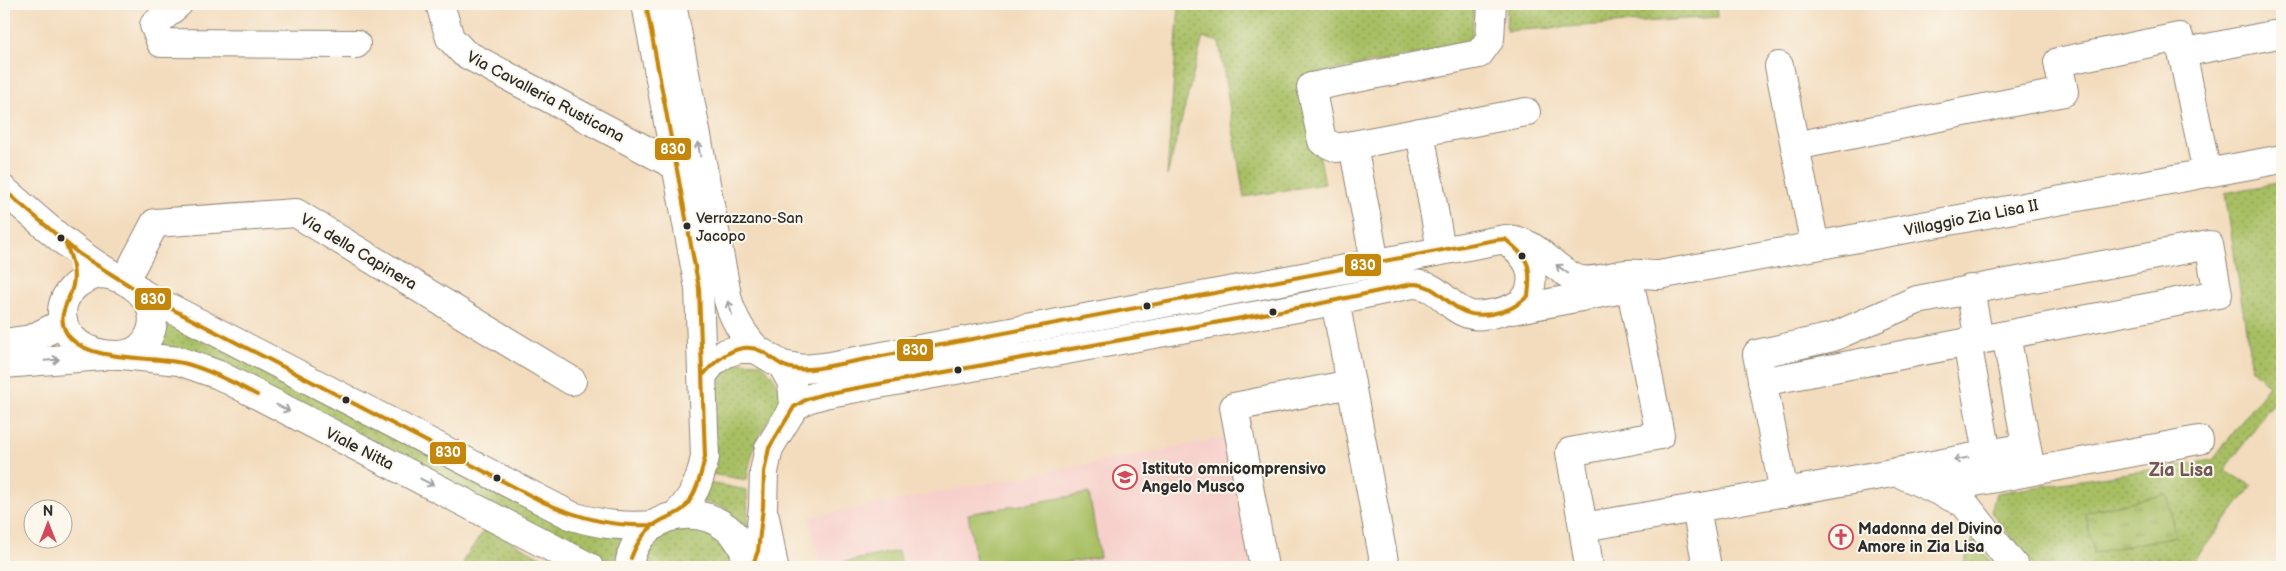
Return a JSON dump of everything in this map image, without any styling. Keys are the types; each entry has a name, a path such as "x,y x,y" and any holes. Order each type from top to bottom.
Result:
{"street":[{"path":"178,4 154,25 161,43 356,44"},
{"name":"Via Cavalleria Rusticana","path":"440,4 450,38 464,53 676,166"},
{"path":"629,567 638,541 692,497 701,476 705,457 699,288 646,4"},
{"path":"672,4 728,300 734,318 742,333 756,349 782,365 804,369 824,367 1505,239 1517,239 1528,244 1574,278 1586,281 1629,281"},
{"path":"1492,4 1490,39 1479,54 1311,86 1322,141 1336,148 1526,112"},
{"path":"2182,52 2273,35"},
{"path":"1795,146 2064,92 2058,62 2179,38 2206,173"},
{"path":"1779,66 1815,246"},
{"path":"1420,132 1441,250"},
{"path":"1353,145 1375,263"},
{"name":"Villaggio Zia Lisa II","path":"1629,281 2282,159"},
{"path":"4,190 66,244 90,262 128,284 565,512 600,524 620,526 665,520 686,514 708,517 727,528 741,545 750,567"},
{"name":"Via della Capinera","path":"128,284 156,224 296,213 572,381"},
{"path":"1505,239 1526,260 1531,273 1528,296 1512,310"},
{"path":"66,244 72,258 72,288 64,306 63,323 72,340 93,352 115,355 140,348 151,333 153,311 150,302 128,284 101,274 82,280 72,288"},
{"path":"1762,382 2218,294 2209,245 1918,300 1833,337 1757,354 1762,382 1784,493"},
{"path":"750,567 758,551 763,507 764,472 769,448 794,407 807,399 824,394 1335,301 1412,284 1424,284 1466,314 1478,316 1512,310 1629,281"},
{"path":"1589,567 1570,452 1660,435 1629,281"},
{"path":"1970,289 1973,341 1988,454"},
{"path":"1335,301 1385,567"},
{"path":"4,343 32,338 63,323"},
{"path":"2006,335 2029,459"},
{"path":"703,375 713,362 726,352 739,349 756,349"},
{"name":"Viale Nitta","path":"4,364 115,355 155,357 179,362 219,376 589,567"},
{"path":"782,365 792,383 794,407"},
{"path":"1264,567 1234,407 1351,384"},
{"path":"1937,489 2029,459 2199,440"},
{"path":"1583,527 1784,493 1988,454 2029,459"},
{"path":"1898,472 1964,503 2015,567"},
{"path":"763,507 774,567"},
{"path":"1696,508 1707,567"}],"shaded area":[{"name":"Istituto omnicomprensivo Angelo Musco","path":"1225,438 1250,567 808,567 819,561 810,517"}],"green space":[{"path":"1179,4 1474,4 1471,44 1304,76 1325,184 1244,197 1219,42 1203,37 1167,176"},
{"path":"1507,4 1717,4 1718,17 1506,31"},
{"path":"2282,182 2282,390 2225,470 2252,486 2189,567 2035,567 1991,512 1996,493 2213,460 2269,385 2252,369 2225,193"},
{"path":"167,316 624,537 617,553 615,567 610,567 593,557 158,348 163,338"},
{"path":"736,362 761,363 776,382 781,395 776,409 757,441 747,480 711,474 715,382 720,373"},
{"path":"709,483 747,490 748,530 723,507 701,501"},
{"path":"1089,493 1100,557 1040,567 977,567 968,514"},
{"path":"2167,494 2175,536 2094,553 2085,512"},
{"path":"692,525 726,541 738,567 642,567 654,542 665,533"},
{"path":"486,528 559,567 464,567 464,559"},
{"path":"1973,539 1995,567 1962,567"},
{"path":"898,551 902,567 821,567"}],"transit line":[{"name":"830","path":"631,558 636,546 647,531 656,523 680,511 689,502 698,483 705,457 699,288 646,4"},
{"name":"830","path":"4,190 79,254 143,294 543,502 598,521 626,525 655,525"},
{"name":"830","path":"703,375 721,357 744,348 761,351 783,366 803,369 819,368 1495,240 1505,239 1513,246 1524,258 1529,270 1528,296 1511,308 1491,314 1477,315 1466,312 1457,308 1433,290 1412,284 1313,305 824,394 807,399 794,407 769,448 764,472 763,507 758,551 752,567"},
{"name":"830","path":"66,244 70,254 74,280 62,319 66,332 75,342 104,354 187,364 214,374 257,395"}],"place":[{"name":"Verrazzano-San Jacopo","path":"687,226"},
{"name":"Istituto omnicomprensivo Angelo Musco","path":"1125,477"},
{"name":"Madonna del Divino Amore in Zia Lisa","path":"1841,537"}],"district":[{"name":"Zia Lisa","path":"2181,470"}]}
